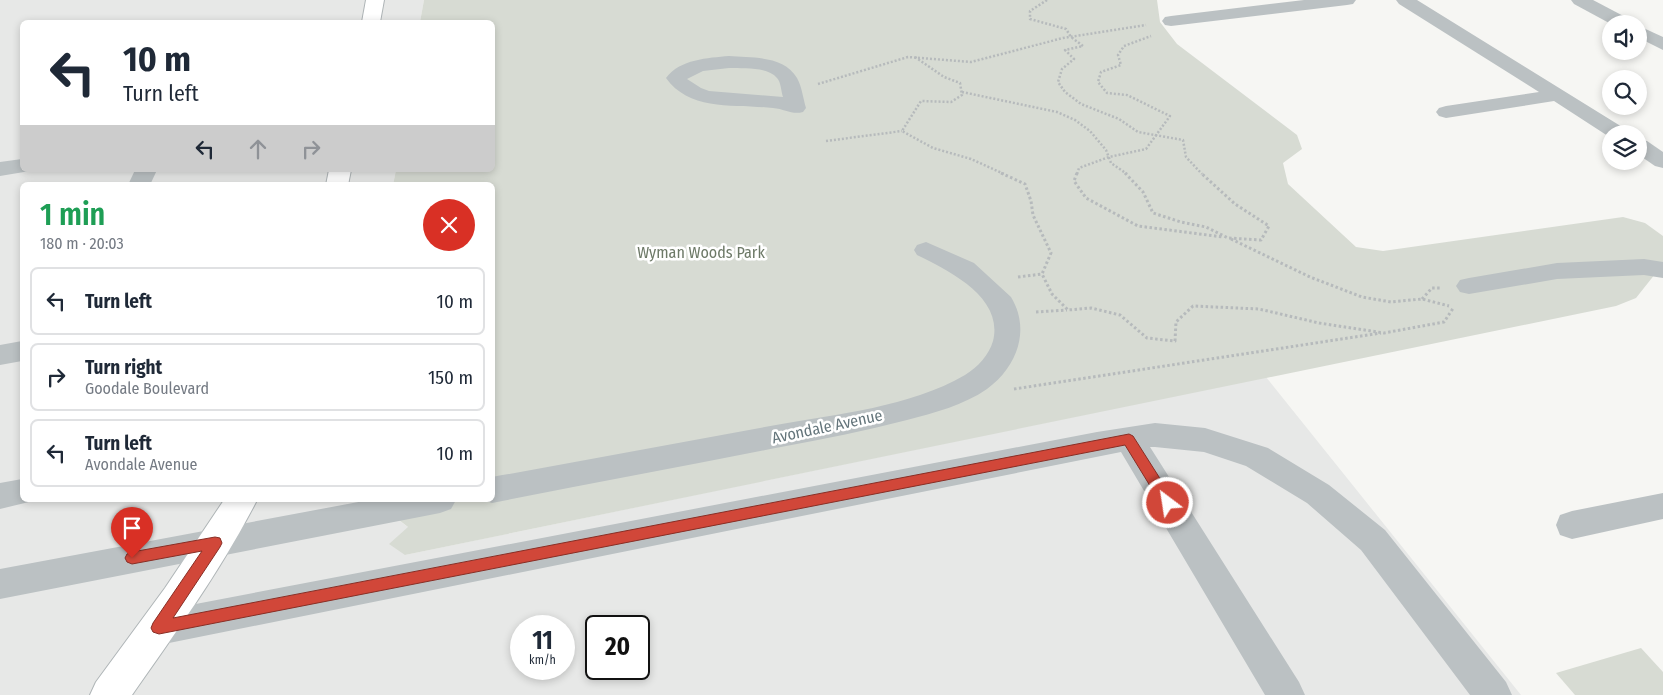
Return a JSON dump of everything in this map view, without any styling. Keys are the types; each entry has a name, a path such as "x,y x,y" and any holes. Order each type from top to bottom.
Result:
{"main road":[{"path":"109,695 159,628 240,502"}],"street":[{"path":"1171,22 1347,0"},
{"path":"1405,0 1605,125"},
{"path":"1580,0 1608,15"},
{"path":"1647,35 1663,44"},
{"path":"729,62 764,65 780,70 787,78 791,92 796,108 780,102 710,97 689,91 679,85 676,78 686,69 702,64 729,62"},
{"path":"1446,112 1557,95"},
{"path":"1647,151 1663,161"},
{"path":"0,169 20,166"},
{"name":"Avondale Avenue","path":"495,489 864,420 937,401 976,382 991,370 1007,342 1009,330 1002,303 966,269 926,250"},
{"path":"1469,286 1557,272 1644,267 1663,270"},
{"path":"0,355 20,351"},
{"path":"159,628 1155,435 1206,440 1257,457 1318,494 1373,540 1493,695"},
{"path":"1129,439 1286,695"},
{"path":"0,496 20,492"},
{"path":"0,584 430,502"},
{"path":"1572,525 1663,506"}],"path":[{"path":"1047,0 1030,11 1030,19 1066,28 1071,37 1083,46 1065,50 1074,59 1062,70 1058,82 1065,92 1081,104 1119,119 1138,132 1157,135 1183,140 1186,157 1213,186 1235,204 1269,226 1261,240 1228,238 1138,226 1086,198 1074,181 1080,168 1109,157 1146,148 1157,135 1170,116 1127,95 1107,93 1098,82 1101,72 1121,65 1118,55 1124,46 1151,36"},
{"path":"791,92 908,57 971,62 1071,37 1150,24"},
{"path":"902,131 921,101 951,102 962,95 960,83 944,77 915,57"},
{"path":"961,92 1057,112 1075,120 1090,131 1106,150 1112,163 1131,177 1137,184 1154,213 1181,222 1206,227 1310,276 1362,297 1391,302 1422,299 1454,308"},
{"path":"826,141 902,131 933,148 971,159 1025,184 1031,201 1033,215 1051,253 1042,274 1052,294 1068,310 1091,308 1120,315 1147,338 1175,341 1176,322 1193,306 1259,309 1319,323 1384,333"},
{"path":"1005,390 1384,333 1444,322 1469,286"}],"shaded area":[{"path":"0,0 424,0 420,20 20,20 20,172 396,172 394,182 20,182 20,502 376,502 409,528 405,555 1266,377 1521,695 0,695"}],"green space":[{"name":"Wyman Woods Park","path":"424,0 1157,0 1160,22 1177,44 1297,135 1302,149 1283,163 1288,184 1356,247 1383,251 1623,217 1645,223 1663,236 1663,264 1636,298 1616,306 405,555 389,544 408,527 376,502 495,502 495,182 394,182 396,172 495,172 495,20 420,20"},
{"path":"1641,648 1663,672 1663,695 1575,695 1556,673"}],"route":[{"path":"132,558 215,543 159,628 1129,439 1168,503"}]}
